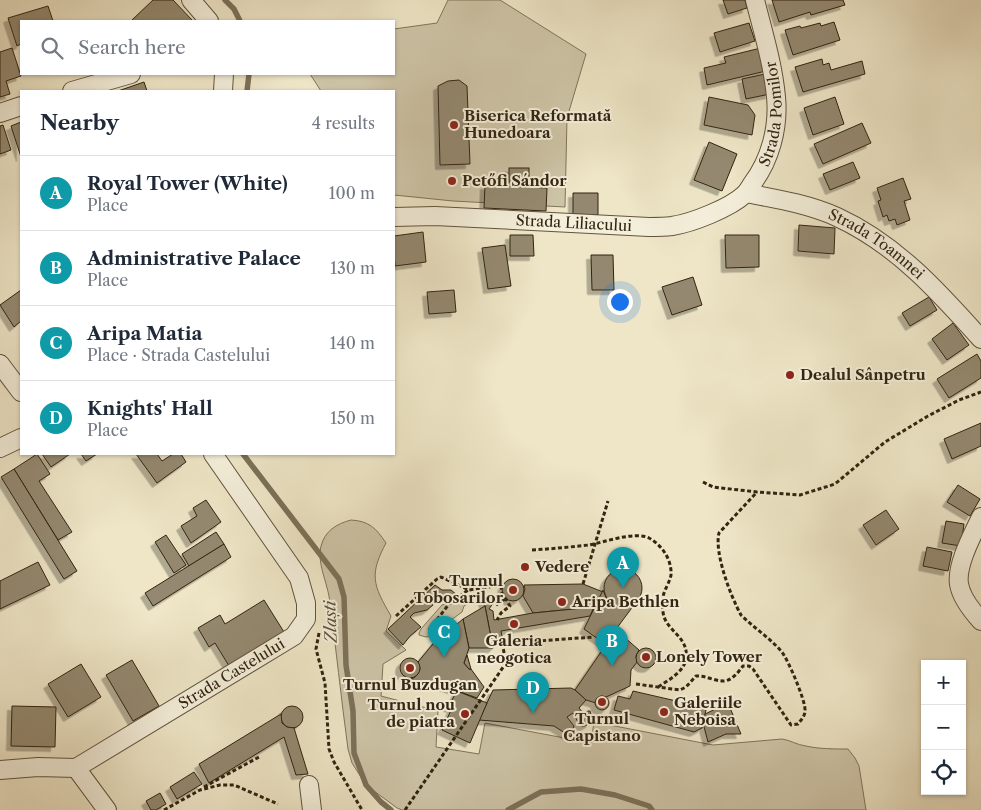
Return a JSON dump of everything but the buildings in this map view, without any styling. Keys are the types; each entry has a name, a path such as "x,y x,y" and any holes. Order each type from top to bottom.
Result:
{"street":[{"path":"191,0 208,20"},
{"name":"Strada Pomilor","path":"746,193 760,173 770,152 776,108 771,62 755,0"},
{"path":"75,90 128,75"},
{"path":"223,90 224,75"},
{"path":"0,112 20,106"},
{"name":"Strada Liliacului","path":"395,217 434,216 649,227 673,226 690,222 714,212 746,193"},
{"name":"Strada Toamnei","path":"746,193 809,207 836,217 881,242 908,263 935,288 981,339"},
{"path":"0,364 20,391"},
{"path":"0,448 20,438"},
{"path":"214,455 299,578 306,608"},
{"path":"981,517 962,563 959,583 966,600 981,620"},
{"name":"Strada Castelului","path":"76,768 294,636 306,619 306,608"},
{"path":"0,770 38,767 76,768 107,810"},
{"path":"309,785 312,810"}],"path":[{"path":"703,482 714,487 800,495 835,484 885,442 928,416 959,400 981,392"},
{"path":"636,684 682,690 696,676 727,681 743,666 749,666 753,669 791,725 798,724 804,717 804,703 786,658 777,647 741,615 719,556 718,533 757,492"},
{"path":"583,584 608,501"},
{"path":"532,550 552,550 592,544 626,536 641,535 658,543 665,552 670,566 671,577 663,596 663,613 668,626 683,641 687,654 684,666 658,688"},
{"path":"396,616 441,577 468,590"},
{"path":"429,630 449,604 468,590 501,585 502,593 510,606 501,613 497,620"},
{"path":"496,605 505,599"},
{"path":"306,608 321,617 316,649 326,683 329,749 334,762 362,810"},
{"path":"405,810 506,663 502,642 507,645 523,642 594,637"},
{"path":"164,810 260,757"},
{"path":"200,790 220,785 234,785 278,804"}],"shaded area":[{"path":"448,0 500,0 586,54 567,118 565,207 453,201 395,195 395,90 320,90 311,75 395,75 395,29 437,23"},
{"path":"351,520 372,526 386,543 377,564 375,580 380,596 391,616 386,631 406,650 383,664 381,696 438,711 436,747 479,754 485,723 591,743 594,722 713,745 782,739 811,747 848,749 859,766 866,810 402,810 397,808 366,785 352,763 348,749 329,596 321,565 320,552 328,532 336,526"},
{"path":"469,599 470,602 464,606 462,612 441,630 432,636 419,635 421,629 442,605"}],"waterway":[{"name":"Zlaști","path":"225,0 234,9 240,20"},
{"name":"Zlaști","path":"247,90 249,75"},
{"name":"Zlaști","path":"244,455 339,579 344,597 346,665 353,711 354,753 366,785 391,810"},
{"name":"Zlaști","path":"508,810 541,792 581,789 615,795 649,806 652,810"}],"place":[{"name":"Biserica Reformată Hunedoara","path":"454,125"},
{"name":"Petőfi Sándor","path":"452,181"},
{"name":"Dealul Sânpetru","path":"790,375"},
{"name":"Vedere","path":"525,567"},
{"name":"Royal Tower (White)","path":"623,588"},
{"name":"Turnul Tobosarilor","path":"513,590"},
{"name":"Aripa Bethlen","path":"562,602"},
{"name":"Galeria neogotica","path":"514,624"},
{"name":"Aripa Matia","path":"444,657"},
{"name":"Lonely Tower","path":"646,657"},
{"name":"Administrative Palace","path":"612,666"},
{"name":"Turnul Buzdugan","path":"410,668"},
{"name":"Turnul Capistano","path":"602,702"},
{"name":"Galeriile Neboisa","path":"664,712"},
{"name":"Knights' Hall","path":"533,713"},
{"name":"Turnul nou de piatra","path":"465,714"}]}
